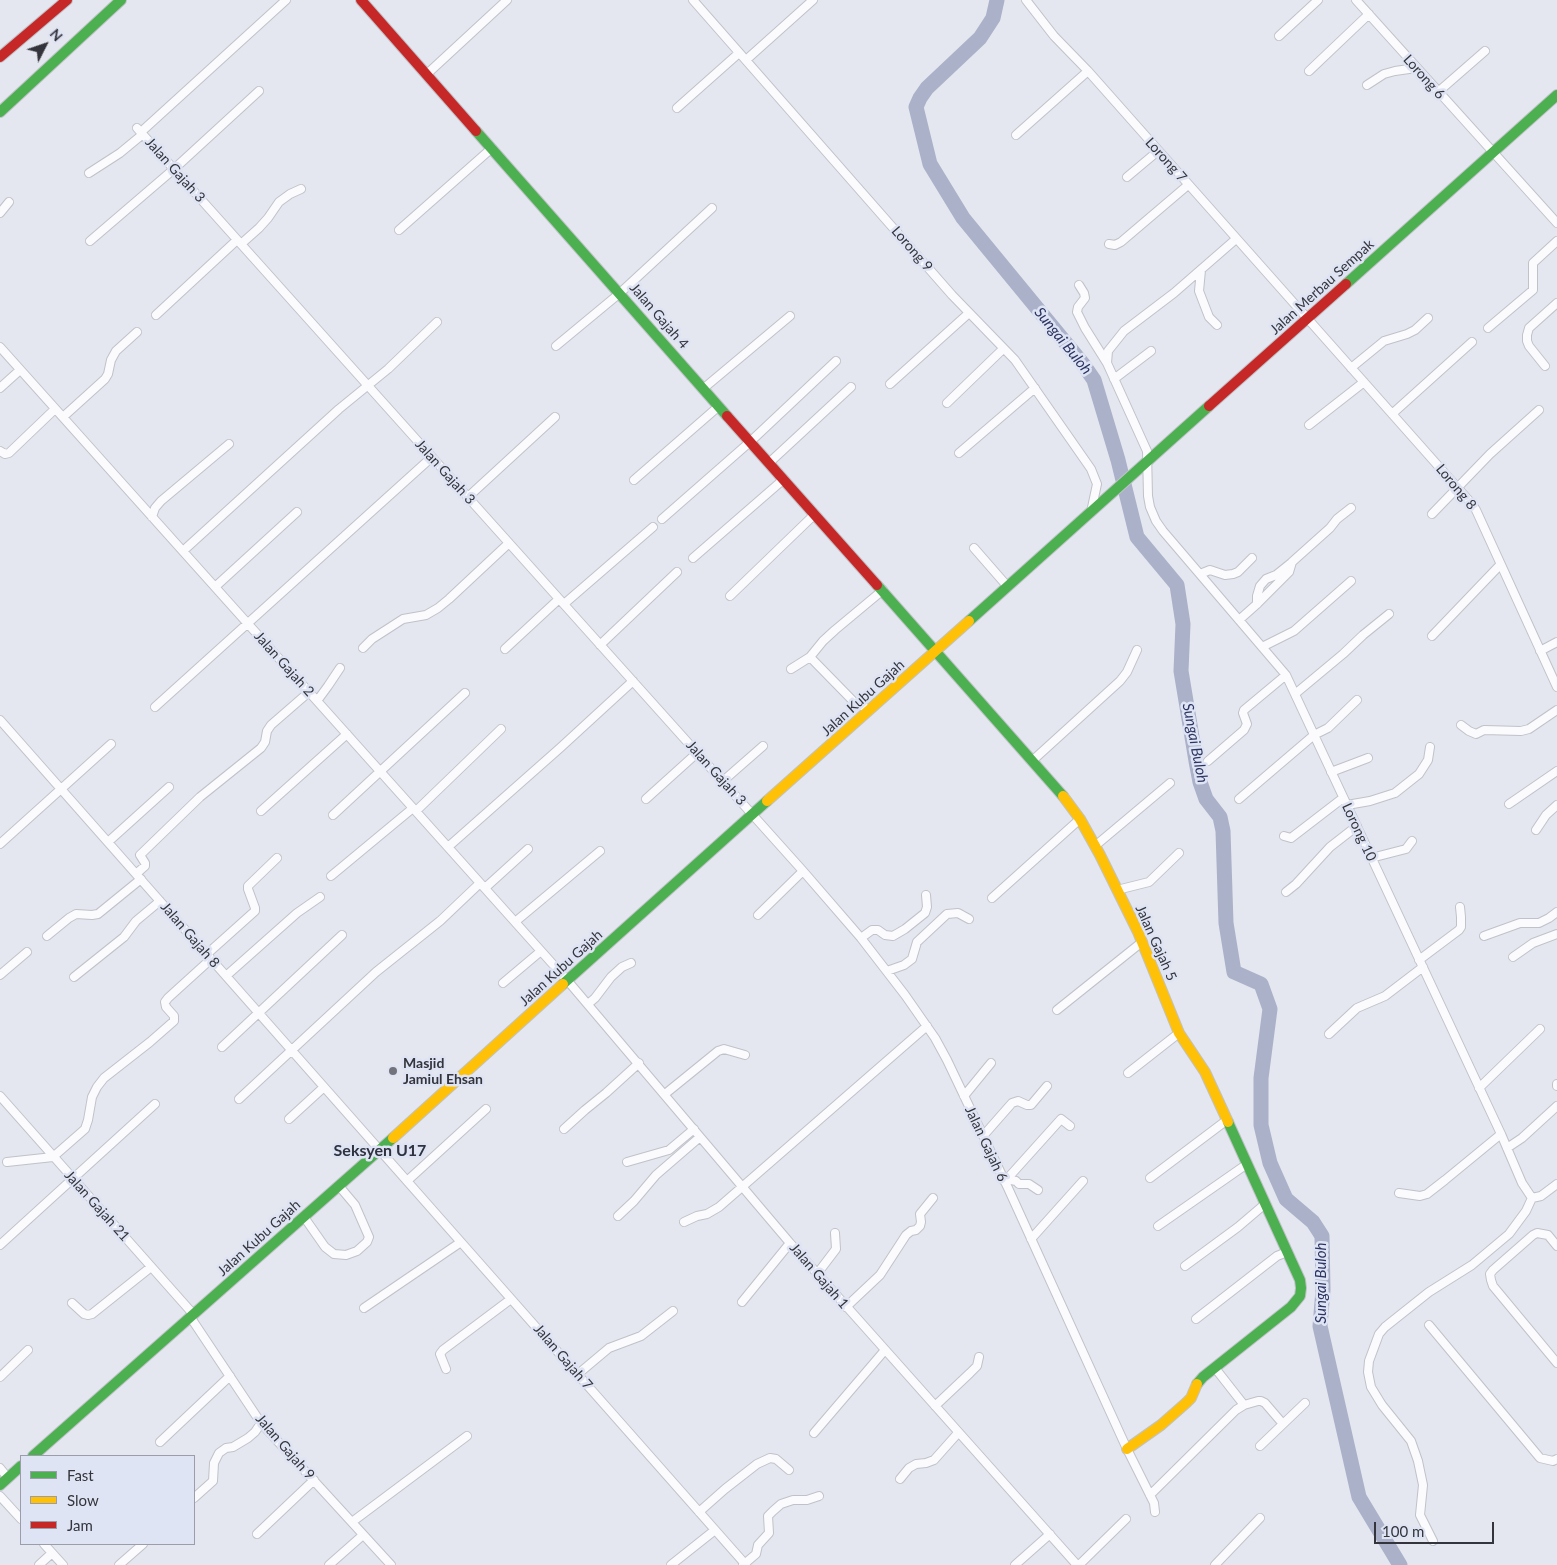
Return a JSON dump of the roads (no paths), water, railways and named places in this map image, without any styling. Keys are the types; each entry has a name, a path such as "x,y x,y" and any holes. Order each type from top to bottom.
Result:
{"main road":[{"path":"0,57 68,0"},
{"path":"0,112 121,0"},
{"name":"Jalan Gajah 4","path":"363,1 936,651"},
{"name":"Jalan Merbau Sempak","path":"1106,500 1557,95"},
{"name":"Jalan Kubu Gajah","path":"34,1455 380,1150 1106,500"},
{"name":"Jalan Gajah 5","path":"936,651 1061,794 1080,819 1142,942 1179,1033 1205,1072 1300,1280 1300,1296 1297,1302 1215,1368"},
{"path":"1127,1449 1161,1425 1186,1403 1203,1377 1215,1368"},
{"path":"0,1485 20,1467"}],"street":[{"path":"89,173 120,153 140,132 286,0"},
{"path":"426,74 506,0"},
{"name":"Lorong 9","path":"693,0 969,313 1015,360 1085,459 1095,478 1097,484 1096,493 1090,514"},
{"path":"746,60 813,0"},
{"name":"Lorong 7","path":"1026,0 1054,36 1088,71 1307,319"},
{"path":"1279,36 1318,0"},
{"name":"Lorong 6","path":"1356,0 1557,223"},
{"path":"1309,72 1369,14"},
{"path":"1438,92 1485,52"},
{"path":"677,108 739,53"},
{"path":"1367,85 1384,74 1395,70 1416,68"},
{"path":"1016,135 1088,71"},
{"path":"90,241 174,169 259,91"},
{"name":"Jalan Gajah 3","path":"140,132 753,815"},
{"path":"399,230 492,148"},
{"path":"1127,177 1158,151"},
{"path":"1109,244 1115,245 1121,242 1188,185"},
{"path":"156,315 239,242 259,228 279,202 301,189"},
{"path":"0,213 9,202"},
{"path":"556,346 620,293 712,208"},
{"path":"1107,363 1108,351 1124,331 1174,293 1236,239"},
{"path":"1488,328 1533,290 1534,263 1557,241"},
{"path":"1201,270 1199,291 1209,317 1217,325"},
{"name":"Lorong 10","path":"1079,285 1084,293 1084,298 1077,312 1107,363 1147,451 1144,465 1150,506 1156,521 1286,675 1501,1134 1522,1183 1532,1198"},
{"path":"1545,366 1529,346 1527,335 1529,328 1557,303"},
{"path":"890,384 969,313"},
{"path":"704,388 790,316"},
{"path":"1351,368 1384,341 1408,334 1428,318"},
{"name":"Lorong 8","path":"1307,319 1476,510 1557,687"},
{"path":"183,551 339,409 388,369 437,322"},
{"path":"63,417 104,379 108,374 111,360 116,351 137,332"},
{"path":"1392,414 1472,342"},
{"name":"Jalan Gajah 2","path":"0,347 568,980"},
{"path":"947,403 1004,349"},
{"path":"1114,379 1151,351"},
{"path":"662,519 751,441 836,361"},
{"path":"0,388 20,370"},
{"path":"1310,425 1364,382"},
{"path":"770,462 851,387"},
{"path":"959,453 1035,388"},
{"path":"634,480 719,406"},
{"path":"0,451 5,454 9,453 55,409"},
{"path":"1432,514 1490,454 1539,410"},
{"path":"468,497 555,416"},
{"path":"152,517 160,501 228,444"},
{"path":"155,707 432,457"},
{"path":"693,558 784,479"},
{"path":"1239,620 1257,604 1260,586 1266,579 1276,575 1292,562 1351,508"},
{"path":"215,587 298,512"},
{"path":"730,596 816,514"},
{"path":"505,649 653,527"},
{"path":"363,648 372,639 403,618 426,615 438,608 509,543"},
{"path":"974,548 1008,587"},
{"path":"1200,574 1210,570 1225,575 1233,574 1238,572 1252,558"},
{"path":"1432,636 1500,565"},
{"path":"600,645 677,572"},
{"path":"1262,648 1294,631 1351,581"},
{"path":"791,669 810,657 823,641 883,590"},
{"path":"1295,694 1389,614"},
{"path":"1540,651 1557,642"},
{"path":"1032,761 1120,682 1128,672 1137,650"},
{"path":"810,657 855,703 870,710"},
{"path":"317,701 340,668"},
{"path":"1208,761 1244,730 1247,724 1243,713 1244,710 1286,675"},
{"path":"448,847 633,681"},
{"path":"129,866 200,798 261,748 267,731 272,725 309,692"},
{"path":"333,815 465,693"},
{"path":"1239,799 1314,735 1328,728 1357,700"},
{"path":"1461,725 1468,731 1476,734 1484,730 1521,731 1529,729 1557,710"},
{"name":"Jalan Gajah 8","path":"0,720 380,1150"},
{"path":"331,876 414,810 501,729"},
{"path":"261,811 347,734"},
{"path":"0,844 111,744"},
{"path":"723,781 763,746"},
{"path":"1284,836 1291,838 1345,801 1370,801 1395,794 1419,774 1428,760 1430,747"},
{"path":"646,799 697,753"},
{"path":"1331,772 1368,758"},
{"path":"1509,804 1557,771"},
{"path":"1095,846 1170,783"},
{"path":"108,842 168,787"},
{"path":"1536,830 1546,815 1557,805"},
{"name":"Jalan Gajah 6","path":"753,815 888,971 935,1038 1006,1180 1127,1449 1154,1503 1155,1512"},
{"path":"992,898 1080,819"},
{"path":"1286,892 1296,884 1330,847 1357,826"},
{"path":"1372,858 1406,849 1412,841"},
{"path":"239,1099 376,972 528,849"},
{"path":"515,922 600,851"},
{"path":"1117,890 1149,882 1179,853"},
{"path":"47,936 76,914 98,914 138,877 145,866 140,854"},
{"path":"7,1162 53,1156 85,1129 92,1097 97,1087 104,1078 174,1021 174,1016 166,1007 165,1002 254,912 255,908 248,886 277,858"},
{"path":"758,915 803,872"},
{"path":"861,938 872,930 878,930 885,935 893,936 905,929 925,912 927,907 926,895"},
{"path":"226,976 297,913 320,897"},
{"path":"74,977 124,937 136,920 160,900"},
{"path":"1329,1034 1357,1008 1385,996 1459,930 1462,917 1460,908"},
{"path":"1484,936 1520,923 1539,923 1557,912"},
{"path":"888,971 904,965 912,959 917,942 947,914 958,913 969,919"},
{"path":"1513,957 1533,943 1557,934"},
{"path":"222,1047 342,935"},
{"path":"1057,1010 1142,942"},
{"path":"503,983 541,950"},
{"path":"0,975 27,952"},
{"path":"588,1004 611,977 622,967 631,963"},
{"name":"Jalan Gajah 1","path":"568,980 817,1274 1078,1565"},
{"path":"684,1222 714,1211 927,1026"},
{"path":"1479,1088 1540,1029"},
{"path":"1128,1073 1179,1033"},
{"path":"665,1094 718,1050 724,1049 746,1055"},
{"path":"564,1130 639,1063"},
{"path":"964,1096 991,1063"},
{"path":"983,1136 1012,1103 1018,1101 1027,1106 1031,1105 1047,1086"},
{"path":"289,1119 324,1087"},
{"name":"Jalan Gajah 21","path":"0,1096 192,1316"},
{"path":"0,1245 155,1104"},
{"path":"1507,1148 1522,1138 1557,1106"},
{"path":"407,1181 486,1109"},
{"path":"1006,1180 1061,1119 1070,1126"},
{"path":"1150,1178 1226,1120"},
{"path":"627,1162 669,1150 694,1129"},
{"path":"1399,1193 1420,1196 1426,1194 1501,1134"},
{"path":"618,1216 634,1201 656,1175 700,1137"},
{"name":"Jalan Gajah 7","path":"380,1150 745,1564"},
{"path":"1158,1226 1247,1164"},
{"path":"1006,1180 1016,1181 1019,1184 1029,1184 1038,1190"},
{"path":"1031,1239 1083,1181"},
{"path":"1432,1541 1420,1515 1423,1485 1411,1441 1382,1405 1371,1387 1368,1372 1369,1361 1379,1334 1385,1327 1429,1292 1472,1265 1509,1234 1526,1211 1532,1198 1541,1196 1557,1184"},
{"path":"304,1217 326,1247 334,1254 346,1255 357,1251 367,1242 369,1237 355,1205 339,1186"},
{"path":"846,1307 880,1275 906,1235 911,1230 916,1230 920,1226 920,1214 933,1198"},
{"path":"1185,1266 1238,1227 1265,1204"},
{"path":"817,1274 836,1249 835,1233"},
{"path":"1557,1246 1548,1235 1542,1233 1533,1234 1490,1274 1493,1286 1557,1363"},
{"path":"364,1308 461,1242"},
{"path":"742,1302 790,1243"},
{"path":"1196,1318 1277,1256 1287,1252"},
{"path":"72,1302 84,1314 92,1314 151,1267"},
{"path":"446,1369 440,1354 443,1350 512,1299"},
{"path":"578,1374 609,1348 641,1336 673,1311"},
{"name":"Jalan Gajah 9","path":"192,1316 261,1423 391,1565"},
{"path":"1429,1325 1540,1458 1553,1461 1557,1459"},
{"path":"0,1377 28,1350"},
{"path":"814,1433 885,1350"},
{"path":"935,1406 977,1366 979,1357"},
{"path":"1215,1368 1244,1405"},
{"path":"160,1442 230,1376"},
{"path":"1150,1495 1236,1410 1244,1405 1258,1401 1265,1403 1283,1424"},
{"path":"1260,1446 1305,1403"},
{"path":"195,1497 213,1482 214,1462 220,1453 226,1448 233,1447 248,1438 261,1423"},
{"path":"900,1479 909,1468 916,1464 934,1460 958,1433"},
{"path":"352,1522 467,1436"},
{"path":"699,1512 725,1489 758,1464 770,1458 776,1459 789,1470"},
{"path":"0,1468 8,1478"},
{"path":"257,1534 314,1480"},
{"path":"0,1496 20,1518"},
{"path":"745,1564 756,1554 758,1545 769,1533 768,1516 773,1511 782,1504 793,1500 807,1500 819,1496"},
{"path":"1215,1565 1260,1518"},
{"path":"1078,1565 1126,1519"},
{"path":"671,1565 715,1530"},
{"path":"329,1565 364,1534"},
{"path":"1015,1565 1050,1534"},
{"path":"119,1565 142,1545"},
{"path":"39,1565 48,1547 63,1565"}],"waterway":[{"name":"Sungai Buloh","path":"997,0 993,18 980,38 927,88 916,107 930,164 963,218 1083,364 1094,380 1118,460 1137,537 1177,585 1183,624 1181,671 1196,761 1206,799 1220,817 1223,831 1226,923 1234,972 1261,984 1270,1009 1261,1078 1261,1125 1270,1163 1286,1199 1313,1222 1322,1236 1323,1290 1320,1326 1359,1497 1400,1565"}],"place":[{"name":"Masjid Jamiul Ehsan","path":"393,1071"}],"district":[{"name":"Seksyen U17","path":"380,1151"}]}
